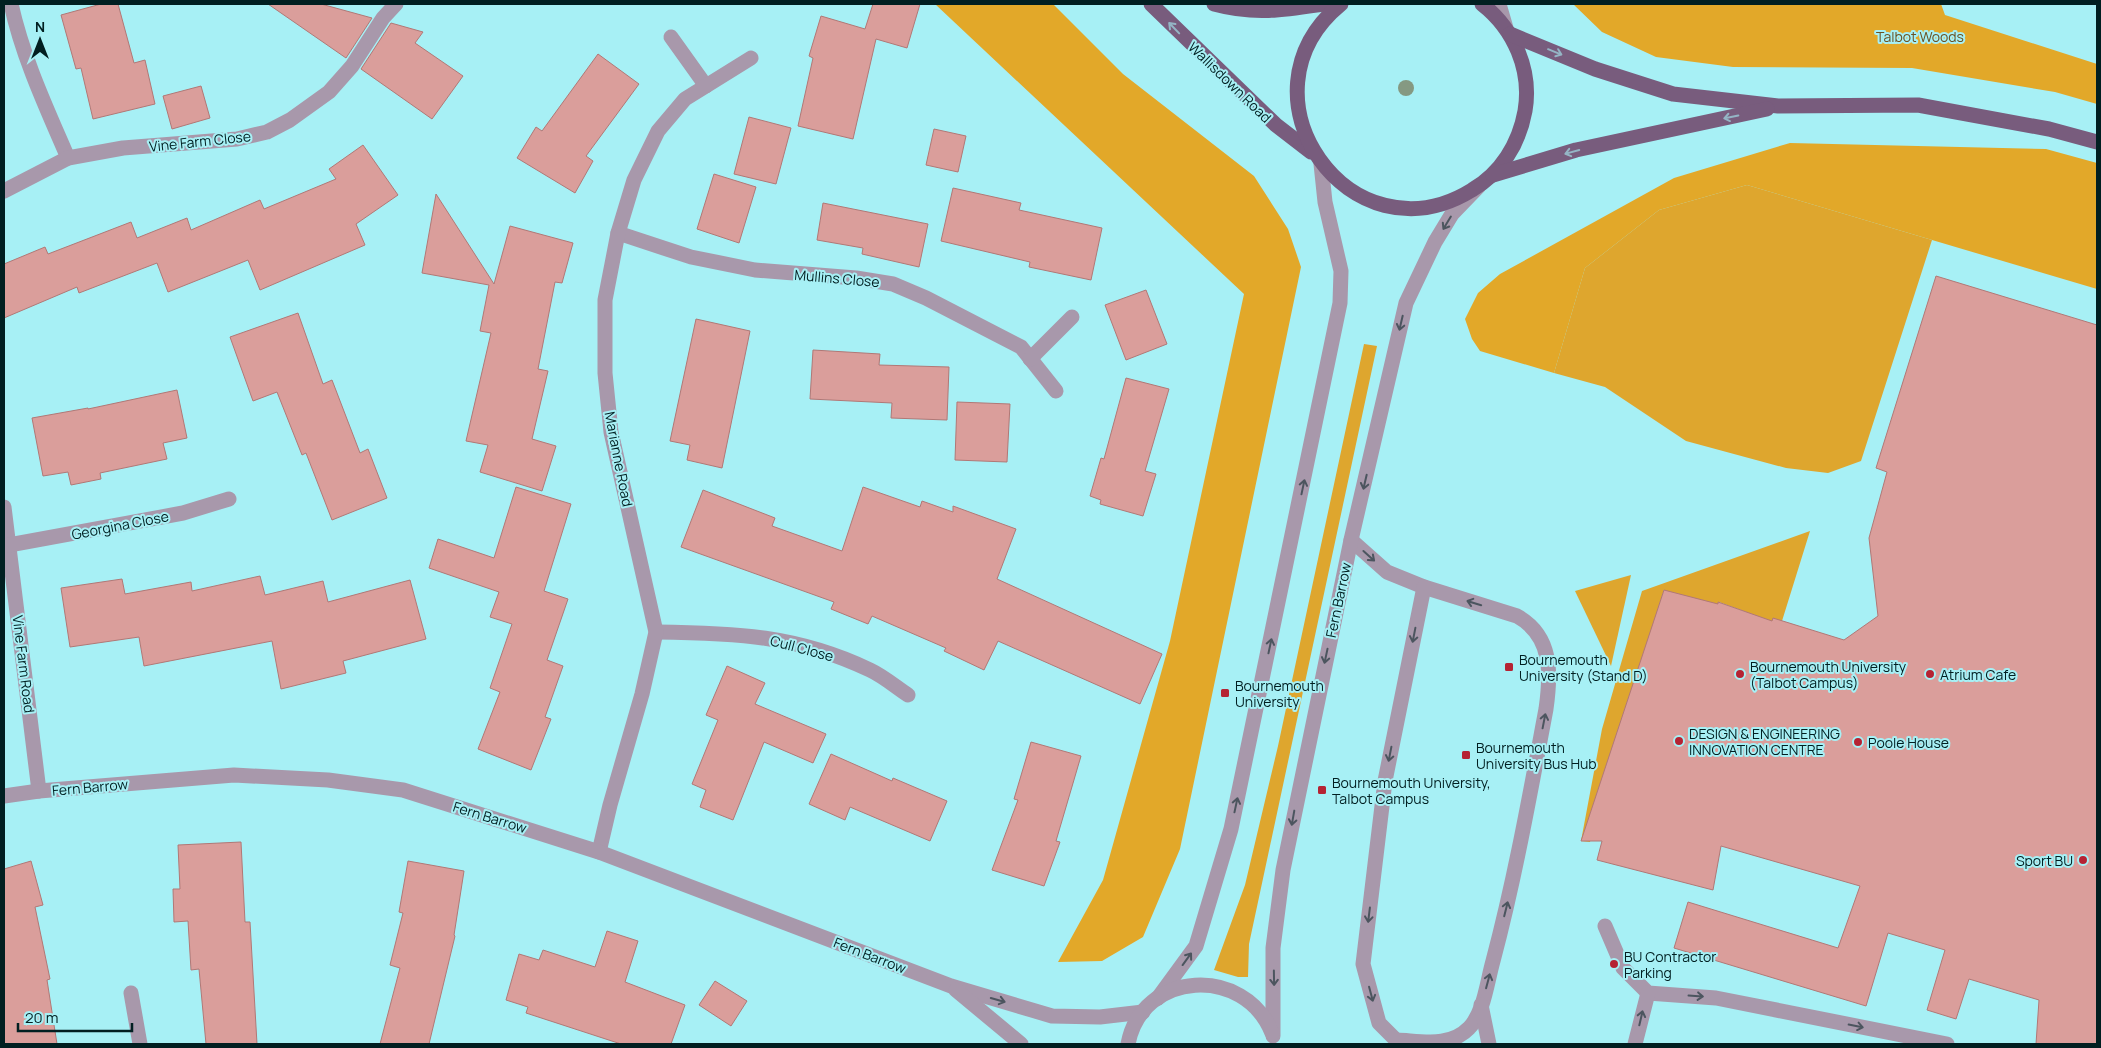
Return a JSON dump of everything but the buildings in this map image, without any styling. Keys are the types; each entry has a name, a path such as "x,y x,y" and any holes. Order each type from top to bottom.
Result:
{"main road":[{"name":"Wallisdown Road","path":"1151,4 1276,126 1318,159"},
{"path":"1214,4 1239,11 1270,11 1323,4"},
{"path":"1341,4 1329,14 1312,36 1299,72 1297,98 1302,128 1318,159 1336,180 1354,193 1379,203 1396,207 1417,208 1444,203 1479,186 1492,175 1513,147 1525,112 1524,71 1508,31 1482,4"},
{"path":"1508,31 1604,72 1665,92 1778,106 1918,105 2049,129 2097,142"},
{"path":"1492,175 1576,150 1778,106"}],"street":[{"path":"11,4 19,40 33,79 68,158"},
{"name":"Vine Farm Close","path":"4,191 68,158 123,148 237,139 267,132 290,120 329,92 352,66 383,18 396,4"},
{"path":"1499,4 1508,31"},
{"path":"671,37 706,86"},
{"name":"Marianne Road","path":"599,852 610,805 642,694 656,632 611,432 605,373 605,300 618,233 634,180 658,130 685,99 751,58"},
{"name":"Fern Barrow","path":"1128,1044 1133,1028 1143,1012 1158,998 1196,946 1231,829 1340,303 1341,271 1325,202 1318,159"},
{"name":"Fern Barrow","path":"1274,1040 1273,948 1283,870 1351,540 1406,303 1435,242 1452,214 1479,186"},
{"name":"Mullins Close","path":"618,233 692,257 755,270 856,278 893,284 926,298 1020,347 1056,391"},
{"path":"1030,359 1072,317"},
{"name":"Georgina Close","path":"9,545 183,513 229,499"},
{"name":"Vine Farm Road","path":"4,507 40,791"},
{"path":"1351,540 1386,572 1424,587 1502,611 1528,622 1541,640 1550,663 1551,678 1546,709 1513,879 1481,1005 1470,1028 1456,1038 1438,1043 1399,1042 1379,1023 1363,964 1385,781 1424,587"},
{"name":"Cull Close","path":"656,632 725,633 786,640 832,654 871,671 908,695"},
{"name":"Fern Barrow","path":"4,796 40,791 234,775 328,780 403,790 599,852 951,986 1052,1016 1100,1017 1143,1012"},
{"path":"1605,926 1623,968 1648,993 1716,998 1947,1044"},
{"name":"Fern Barrow","path":"1158,998 1175,990 1198,984 1227,989 1253,1005 1267,1023 1274,1040"},
{"name":"Fern Barrow","path":"951,986 1022,1044"},
{"path":"131,993 140,1044"},
{"path":"1635,1044 1648,993"},
{"path":"1481,1005 1489,1044"}],"shaded area":[{"path":"1747,185 1932,240 1861,461 1828,473 1786,468 1686,441 1605,387 1554,373 1585,268 1659,210"},
{"path":"1364,344 1377,346 1249,944 1248,977 1238,977 1214,970 1245,885 1278,746"},
{"path":"1810,531 1782,621 1765,642 1746,612 1719,602 1711,622 1664,590 1590,842 1581,841 1602,729 1642,591"},
{"path":"1631,575 1611,666 1575,591"}],"green space":[{"path":"935,4 1053,4 1123,74 1254,176 1288,229 1301,267 1180,849 1143,937 1102,961 1058,962 1103,880 1170,641 1244,294"},
{"name":"Talbot Woods","path":"1573,4 1941,4 1945,15 2097,64 2097,104 2055,92 1912,68 1733,67 1656,57 1602,32"},
{"path":"1790,143 2046,149 2097,163 2097,289 1747,185 1659,210 1585,268 1554,373 1480,351 1472,339 1465,319 1478,293 1500,274 1674,178"}],"place":[{"name":"Bournemouth University (Stand D)","path":"1509,667"},
{"name":"Bournemouth University (Talbot Campus)","path":"1740,674"},
{"name":"Atrium Cafe","path":"1930,674"},
{"name":"Bournemouth University","path":"1225,693"},
{"name":"DESIGN & ENGINEERING INNOVATION CENTRE","path":"1679,741"},
{"name":"Poole House","path":"1858,742"},
{"name":"Bournemouth University Bus Hub","path":"1466,755"},
{"name":"Bournemouth University, Talbot Campus","path":"1322,790"},
{"name":"Sport BU","path":"2083,860"},
{"name":"BU Contractor Parking","path":"1614,964"}]}
